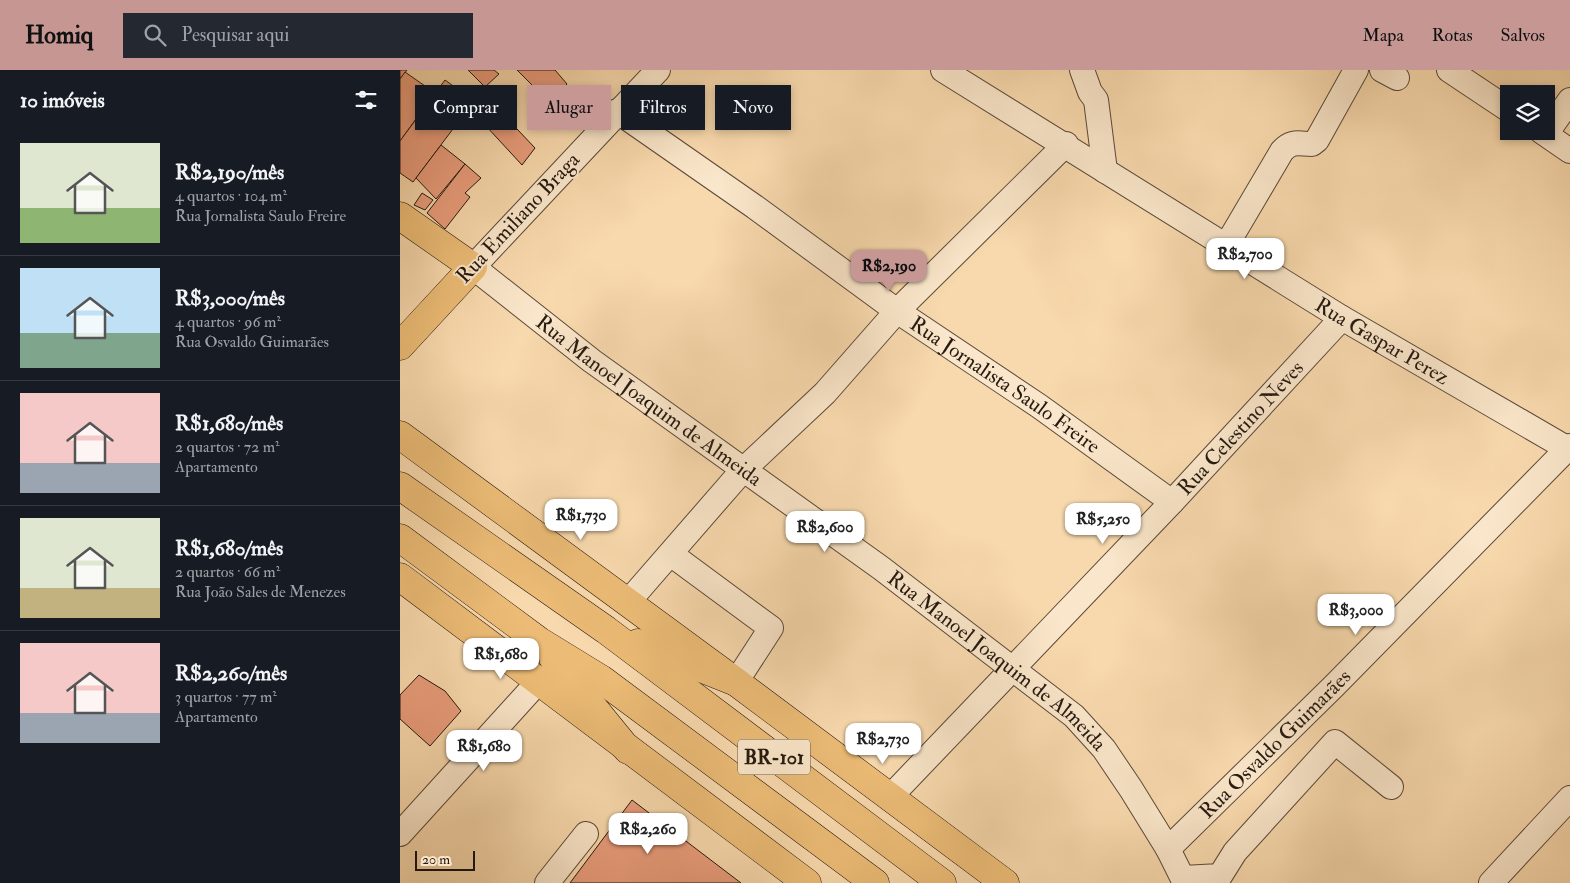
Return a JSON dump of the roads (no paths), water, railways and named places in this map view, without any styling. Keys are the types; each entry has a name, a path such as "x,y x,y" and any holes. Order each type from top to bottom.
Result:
{"main road":[{"name":"Rua Manoel Joaquim de Almeida","path":"400,216 472,267"},
{"name":"Rua Emiliano Braga","path":"400,346 472,267"},
{"path":"400,435 1005,883"},
{"name":"BR-101","path":"400,486 606,630 942,883"},
{"name":"BR-101","path":"400,538 539,641 601,678 875,883"},
{"path":"400,578 808,883"},
{"path":"606,630 736,682"},
{"path":"539,641 628,750"}],"street":[{"name":"Rua Emiliano Braga","path":"472,267 617,111 658,70"},
{"name":"Rua Gaspar Perez","path":"943,70 1066,144 1106,171 1342,318 1569,448"},
{"path":"1082,70 1090,92 1096,100 1106,171"},
{"path":"1226,246 1282,151 1288,144 1296,142 1312,144 1317,140 1356,70"},
{"path":"1449,70 1500,104"},
{"path":"1555,119 1570,100"},
{"name":"Rua Jornalista Saulo Freire","path":"617,111 755,207 897,311 1039,406 1172,502"},
{"path":"1554,140 1570,151"},
{"path":"628,602 672,554 742,471 825,393 897,311 1066,144"},
{"name":"Rua Manoel Joaquim de Almeida","path":"472,267 592,360 742,471 881,568 1074,716 1104,749 1168,849 1184,881"},
{"name":"Rua Celestino Neves","path":"890,797 1012,667 1172,502 1342,318"},
{"name":"Rua Osvaldo Guimarães","path":"1168,849 1334,686 1569,448"},
{"path":"672,554 771,628 736,682"},
{"path":"400,834 538,682"},
{"path":"1184,881 1220,876 1235,852 1335,742 1391,787"},
{"path":"1491,883 1570,798"},
{"path":"547,883 586,834"}]}
